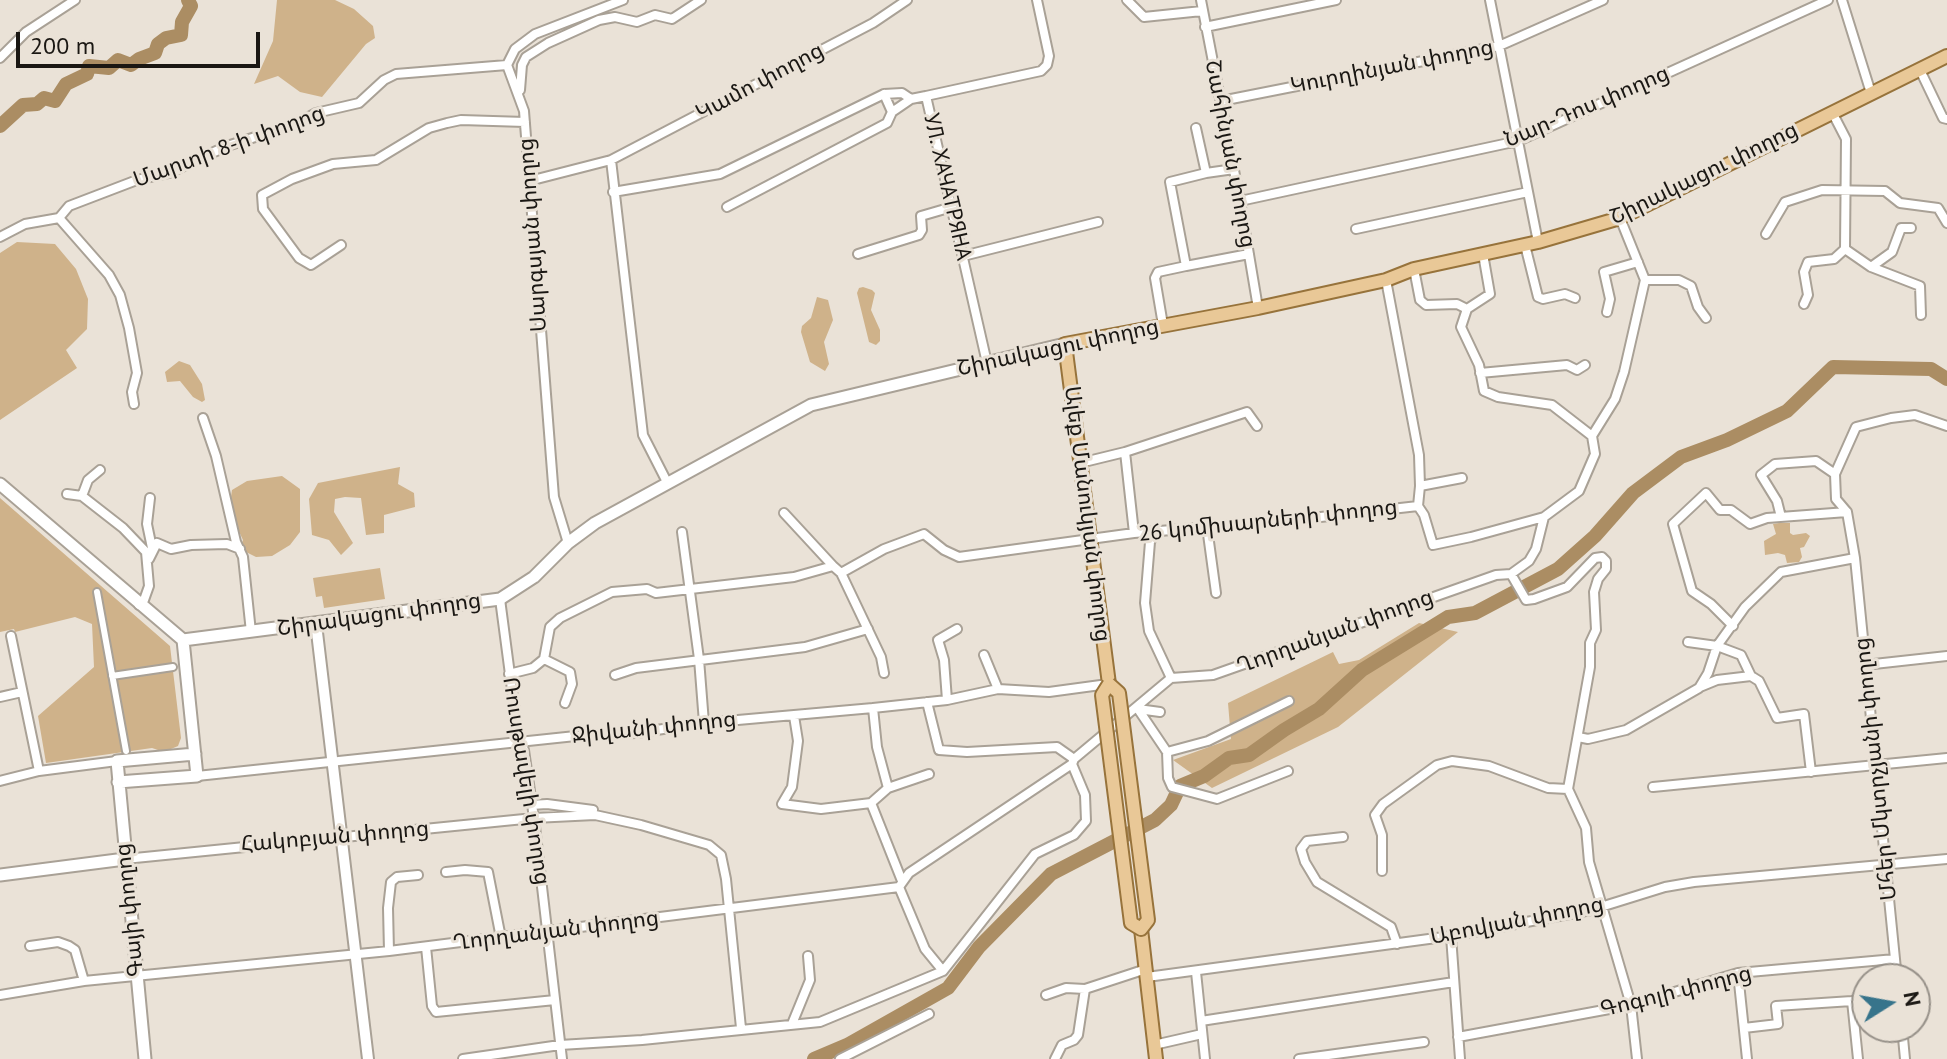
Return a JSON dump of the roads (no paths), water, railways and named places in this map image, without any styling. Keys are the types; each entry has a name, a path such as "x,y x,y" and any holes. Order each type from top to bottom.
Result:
{"main road":[{"name":"Շիրակացու փողոց","path":"183,640 500,599 534,577 568,543 595,523 811,405 1065,344 1258,308 1386,280 1414,269 1531,244 1620,218 1947,56"},
{"name":"Ալեք Մանուկյան փողոց","path":"1065,344 1109,684 1102,695 1131,923 1141,929 1156,1059"},
{"path":"0,484 183,640 197,776 118,782"},
{"path":"117,761 195,754"},
{"name":"Գայի փողոց","path":"117,761 145,1059"},
{"name":"Հակոբյան փողոց","path":"0,875 125,859"}],"street":[{"path":"0,58 26,32 75,0"},
{"path":"507,65 515,49 535,34 623,0"},
{"path":"520,95 522,65 526,57 548,43 599,20 615,17 637,22 655,15 672,19 701,0"},
{"name":"Կամո փողոց","path":"529,181 611,160 873,23 907,0"},
{"name":"УЛ. ХАЧАТРЯНА","path":"987,363 926,96 1041,71 1047,65 1049,56 1037,0"},
{"path":"1127,0 1144,17 1202,11"},
{"name":"Շահինյան փողոց","path":"1201,0 1258,308"},
{"path":"1205,27 1336,0"},
{"path":"1490,0 1528,192 1538,297 1543,299 1565,294 1575,298"},
{"name":"Կուրղինյան փողոց","path":"1221,101 1499,46 1603,0"},
{"name":"Նար-Դոս փողոց","path":"1240,201 1518,141 1828,0"},
{"path":"1842,0 1871,93"},
{"name":"Սարգսյան փողոց","path":"507,65 520,95 525,122 554,497 568,543"},
{"name":"Մարտի 8-ի փողոց","path":"0,237 25,224 59,218 69,206 137,180 169,173 227,146 296,124 316,113 359,103 384,80 396,74 507,65"},
{"path":"1920,70 1943,118 1947,119"},
{"path":"613,192 720,174 884,94 902,93 911,99"},
{"path":"884,94 892,112"},
{"path":"727,207 887,123 892,112 911,99 926,96"},
{"path":"1804,304 1808,295 1804,272 1808,262 1834,259 1845,249 1846,139 1832,112"},
{"path":"341,245 311,265 299,258 263,209 262,195 292,179 333,164 376,160 429,128 447,123 461,120 525,122"},
{"path":"1196,128 1206,173"},
{"path":"611,160 643,435 668,484"},
{"path":"1186,266 1170,182 1234,169"},
{"path":"1766,234 1785,202 1804,197 1814,190 1885,191 1900,203 1938,208 1947,223"},
{"path":"1356,229 1528,192"},
{"path":"858,254 919,235 922,230 921,216 952,207"},
{"path":"59,218 109,275 120,295 137,373 132,392 134,404"},
{"path":"1386,280 1419,455 1418,506 1433,545 1544,517 1579,491 1595,454 1592,436 1615,399 1624,372 1645,280 1620,218"},
{"path":"963,256 1098,222"},
{"path":"1871,267 1892,252 1901,228 1911,228"},
{"path":"1845,249 1871,267 1920,286 1921,315"},
{"path":"1163,325 1155,278 1158,272 1249,254"},
{"path":"1483,254 1490,294 1467,309 1461,327 1484,391 1498,397 1552,405 1592,436"},
{"path":"1607,312 1610,299 1604,272 1638,262"},
{"path":"1414,269 1420,300 1426,305 1457,304 1467,309"},
{"path":"1645,280 1679,280 1695,285 1698,307 1706,318"},
{"path":"1480,373 1567,365 1577,370 1585,365"},
{"path":"1080,463 1125,452 1247,412 1257,426"},
{"path":"1781,517 1777,501 1761,475 1775,464 1816,461 1835,474 1856,427 1915,415 1947,426"},
{"path":"203,418 240,549 251,632"},
{"path":"1125,452 1134,533"},
{"path":"82,496 88,480 100,470"},
{"name":"Մհեր Մկտրչյանի փողոց","path":"1835,474 1836,499 1847,512 1855,558 1895,963"},
{"path":"1420,486 1462,478"},
{"path":"1733,626 1711,604 1692,591 1673,524 1706,493 1720,510 1731,510 1750,524 1767,518 1847,512"},
{"path":"67,494 82,496 123,528 146,552 149,586 139,605"},
{"path":"150,498 147,524 152,548"},
{"name":"26 կոմիսարների փողոց","path":"544,659 550,627 560,618 612,592 647,589 656,593 837,570 924,534 959,557 1134,533 1418,506"},
{"path":"784,513 837,570 881,657 884,673"},
{"path":"1544,517 1536,549 1529,561 1511,574 1526,600 1550,595 1567,587 1595,558 1602,557 1606,561 1606,569 1598,579 1594,592 1596,630 1590,643 1590,667 1568,789 1586,828 1589,862 1631,1005 1637,1059"},
{"path":"1207,527 1216,593"},
{"path":"682,532 691,589 704,723"},
{"path":"1073,762 1171,678 1149,631 1145,603 1150,542 1155,532"},
{"path":"146,567 152,548 157,543 171,549 227,544 240,549"},
{"path":"1699,688 1717,646 1745,607 1781,572 1855,558"},
{"name":"Ղորղանյան փողոց","path":"1171,678 1213,675 1496,575 1511,574"},
{"path":"97,592 126,751"},
{"name":"Ռուսթավելի փողոց","path":"500,599 518,735 522,743 534,818 562,1059"},
{"path":"316,624 368,1059"},
{"path":"615,675 636,668 805,647 868,629"},
{"path":"947,700 944,660 938,640 957,629"},
{"path":"11,636 39,771"},
{"path":"1688,642 1717,646 1741,655 1751,676 1759,681 1777,718 1804,714 1811,772"},
{"path":"984,655 998,689"},
{"path":"1865,665 1947,656"},
{"path":"509,674 533,668 544,659 570,672 572,684 565,703"},
{"path":"112,676 173,667"},
{"path":"1578,737 1588,739 1626,730 1717,680 1751,676"},
{"name":"Ջիվանի փողոց","path":"197,776 947,700 998,689 1049,692 1109,684"},
{"path":"0,697 22,692"},
{"path":"1167,752 1208,741 1289,701"},
{"path":"463,1059 560,1045 820,1022 943,971 1035,854 1074,835 1086,821 1085,795 1073,762 1057,747 967,752 939,750 927,702"},
{"path":"873,708 877,747 888,788"},
{"path":"1138,709 1160,712"},
{"path":"1138,709 1167,752 1168,778 1172,787 1217,799 1288,771"},
{"path":"794,716 798,741 792,787 782,804 821,809 871,803 888,788 929,774"},
{"path":"1653,787 1947,758"},
{"path":"0,781 39,771 117,761"},
{"path":"1382,871 1382,835 1375,815 1383,804 1437,765 1452,761 1489,766 1548,788 1568,789"},
{"name":"Ղորղանյան փողոց","path":"0,995 84,981 548,933 901,884 1073,762"},
{"path":"871,803 925,949 943,971"},
{"path":"531,805 593,810"},
{"name":"Հակոբյան փողոց","path":"125,859 534,818 595,815 709,845 721,855 725,866 728,910"},
{"path":"1343,837 1307,841 1301,849 1305,862 1317,882 1391,927 1397,944"},
{"name":"Աբովյան փողոց","path":"1046,995 1066,988 1085,989 1146,973 1196,972 1451,936 1591,910 1694,882 1947,859"},
{"path":"446,872 488,872 501,938"},
{"path":"389,951 391,882 397,877 418,875"},
{"path":"728,910 741,1028"},
{"path":"1451,936 1460,1059"},
{"path":"30,946 58,942 69,946 75,950 84,981"},
{"path":"426,947 432,1006 436,1012 555,1000"},
{"path":"792,1024 810,980 808,956"},
{"name":"Գոգոլի փողոց","path":"1458,1037 1631,1005 1738,973 1895,959"},
{"path":"1196,972 1205,1059"},
{"path":"1738,973 1747,1059"},
{"path":"1201,1021 1454,982"},
{"path":"1055,1059 1062,1045 1078,1035 1085,989"},
{"path":"1744,1028 1778,1024 1776,1006 1851,1001"},
{"path":"840,1059 929,1014"},
{"path":"1154,1045 1202,1034"},
{"path":"1299,1059 1424,1042"}],"waterway":[{"path":"0,126 23,105 37,104 44,98 55,101 66,84 87,74 89,66 109,68 118,60 131,65 155,53 158,44 166,38 181,35 182,22 191,6 188,0"},
{"path":"814,1059 847,1045 948,988 979,947 1051,874 1155,820 1171,805 1180,786 1204,776 1229,758 1249,755 1319,709 1362,670 1448,617 1475,613 1558,569 1595,536 1633,493 1681,457 1727,440 1787,411 1833,367 1931,369 1947,379"}]}
